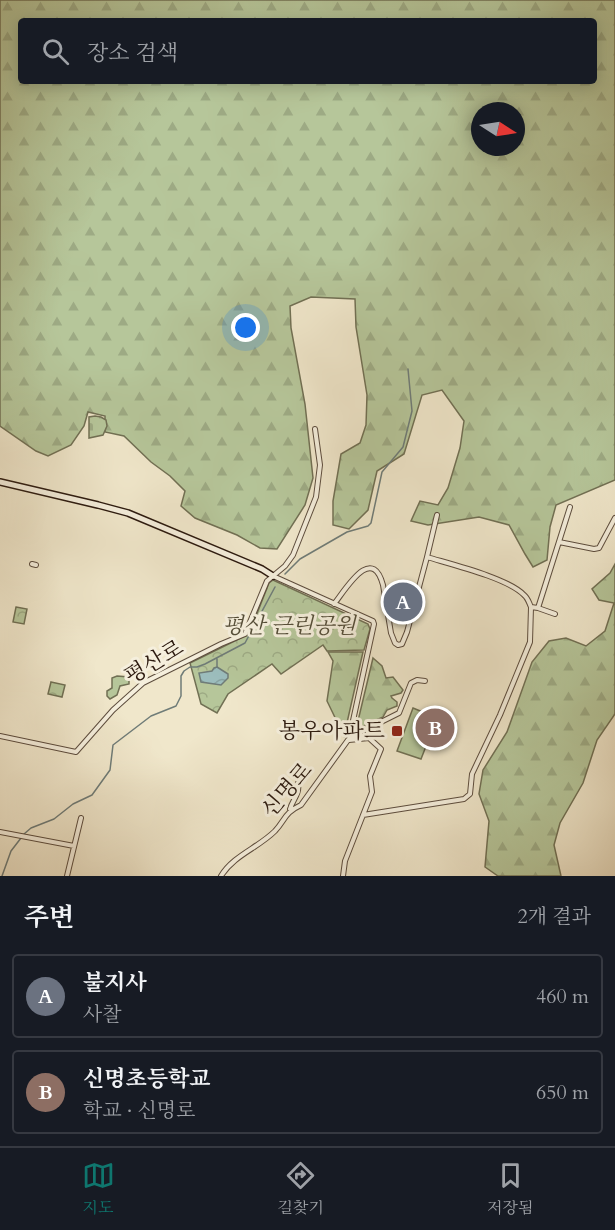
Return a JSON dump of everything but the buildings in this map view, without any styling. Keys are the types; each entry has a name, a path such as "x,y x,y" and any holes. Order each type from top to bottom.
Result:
{"street":[{"name":"평산로","path":"0,736 76,752 113,710 142,683 245,633 267,581 285,566 293,555 316,497 320,465 315,429"},
{"path":"0,482 128,513 252,565 373,621 348,740 369,738 381,749 370,776 372,792 345,861 343,876"},
{"path":"538,608 570,507"},
{"path":"334,604 358,573 365,568 375,570 383,585 391,633 395,643 402,644 437,515"},
{"path":"559,542 599,548 615,518"},
{"path":"363,815 464,799 470,794 472,774 500,715 530,642 531,607 523,593 507,584 427,557"},
{"path":"531,607 555,614"},
{"path":"400,711 411,683 417,680 424,681"},
{"name":"신명로","path":"221,876 227,866 274,832 290,811 301,805 348,740 407,709"},
{"path":"290,811 292,802 299,792 298,783"},
{"path":"296,807 302,811"},
{"path":"67,876 81,818"},
{"path":"0,832 74,846"}],"green space":[{"path":"0,0 615,0 615,480 556,505 550,527 547,560 533,567 509,525 479,517 428,525 411,521 420,501 438,505 448,488 460,448 464,421 442,390 422,395 404,454 377,471 368,510 349,529 333,525 333,501 341,454 360,443 366,425 367,395 356,327 355,299 311,297 290,306 291,328 305,404 313,478 305,505 277,549 260,548 237,535 195,518 181,506 185,491 170,476 151,462 124,436 105,432 105,416 88,412 84,426 71,445 48,456 36,451 0,426"},
{"path":"95,416 106,420 107,426 103,435 89,438 89,417"},
{"path":"615,564 615,714 597,740 583,783 560,823 554,845 561,876 498,876 485,867 489,821 479,794 483,770 507,732 532,662 549,641 566,638 586,646 605,631 614,603 599,600 592,589 610,573"},
{"name":"평산 근린공원","path":"273,580 368,624 370,629 364,650 327,651 323,645 281,674 272,664 228,694 217,713 201,704 190,663 249,634 269,583"},
{"path":"16,607 27,609 24,624 13,622"},
{"path":"328,652 363,652 344,736 327,701 333,661"},
{"path":"373,658 382,666 386,678 393,677 403,690 391,696 397,702 397,706 387,710 383,717 359,728 357,725"},
{"path":"129,677 129,684 120,686 117,695 110,699 107,691 112,688 112,678"},
{"path":"51,682 65,685 62,697 48,694"},
{"path":"413,708 437,718 421,759 397,751"}],"water":[{"path":"217,667 228,674 228,678 221,685 201,682 199,673 212,671"}],"waterway":[{"path":"285,574 300,559 347,532 371,523 382,472 403,447 412,411 408,369"},
{"path":"24,834 31,828 54,819 73,804 92,795 110,770 113,745 151,716 176,706 181,696 181,676 184,671 190,667 205,664 245,643 275,587"},
{"path":"217,659 217,667"},
{"path":"2,876 11,851 21,838"}],"place":[{"name":"불지사","path":"403,602"},
{"name":"신명초등학교","path":"435,728"},
{"name":"봉우아파트","path":"397,731"}]}
